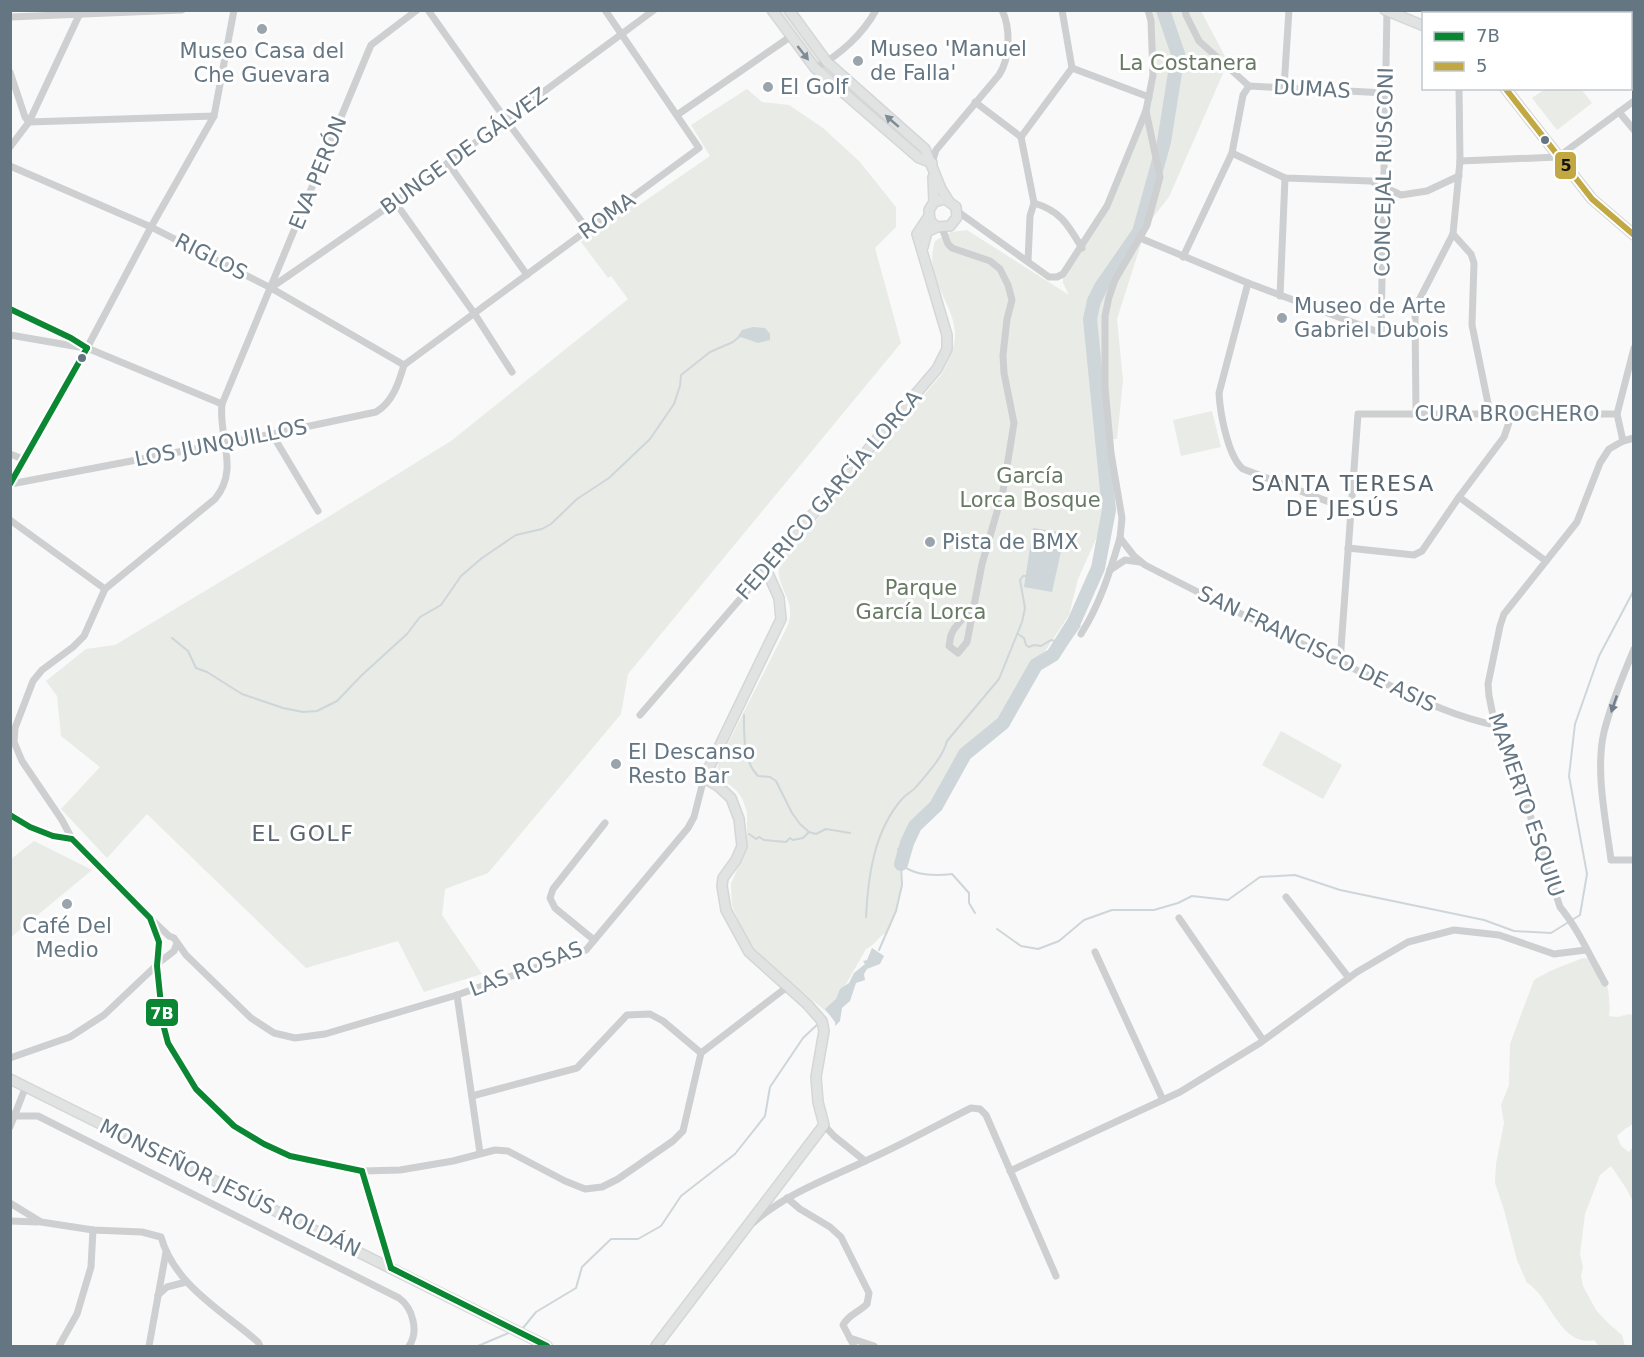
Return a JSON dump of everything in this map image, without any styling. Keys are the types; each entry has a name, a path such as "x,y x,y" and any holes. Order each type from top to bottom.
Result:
{"street":[{"path":"10,16 182,10"},
{"path":"11,484 214,116 234,10"},
{"name":"EVA PERÓN","path":"222,404 368,52 372,45 417,10"},
{"path":"428,10 588,230"},
{"name":"ROMA","path":"404,365 699,148 605,10"},
{"name":"BUNGE DE GÁLVEZ","path":"271,288 395,202 654,10"},
{"path":"772,10 815,68 919,159 932,163"},
{"path":"789,10 826,62 925,149 938,183 948,200"},
{"path":"815,68 852,41 876,10"},
{"path":"932,163 936,150 1005,65 1008,48 1005,17 1002,10"},
{"path":"1021,137 1071,68 1062,10"},
{"path":"934,202 941,199 953,203 957,211 1049,276 1057,277 1063,274 1082,248 1107,206 1146,111 1153,75 1151,21 1148,10"},
{"path":"1185,10 1199,41 1248,86"},
{"path":"1284,87 1289,10"},
{"path":"1386,11 1422,26"},
{"name":"CONCEJAL RUSCONI","path":"1280,296 1381,333 1386,11"},
{"path":"10,147 29,122 80,13"},
{"path":"677,115 790,37"},
{"path":"1071,68 1149,97"},
{"path":"10,72 25,117 34,124 214,116"},
{"name":"DUMAS","path":"1183,257 1232,153 1243,95 1248,86 1386,93"},
{"path":"1416,414 1415,312 1454,234 1460,161 1459,90"},
{"path":"1507,90 1592,199 1634,235"},
{"path":"1460,161 1558,157 1634,101"},
{"path":"975,102 1021,137 1034,203 1030,216 1028,261"},
{"path":"1081,634 1094,614 1120,538 1122,518 1111,453 1105,387 1105,316 1115,280 1147,225 1160,177 1146,111"},
{"path":"1619,112 1634,130"},
{"path":"1232,153 1285,178 1371,181 1401,195 1427,191 1459,176"},
{"path":"448,163 527,275"},
{"name":"FEDERICO GARCÍA LORCA","path":"640,715 925,383 942,360 947,348 947,335 917,234 934,202 932,163"},
{"name":"RIGLOS","path":"10,166 151,227 271,288 404,365"},
{"path":"1140,238 1280,296 1285,178"},
{"path":"395,202 474,313 512,372"},
{"path":"1034,203 1049,207 1060,215 1082,248"},
{"path":"922,253 923,239 927,232 954,223 957,211"},
{"path":"928,216 933,224 940,227 952,248 990,261 1000,269 1012,300 1007,318 1003,355 1004,373 1014,423 1003,491 972,607 967,642 958,652 952,650 949,645 951,634 972,607"},
{"path":"1454,234 1471,254 1474,264 1472,325 1490,413"},
{"path":"1248,283 1219,393 1226,432 1233,457 1238,465 1350,510 1340,662"},
{"path":"10,309 87,348 222,404 227,475 223,489 215,499 105,589 84,636 74,647 42,670 33,681 15,728 14,742 22,761 59,815 72,839 150,918 174,938 177,943 176,948 104,1015 70,1037 10,1058"},
{"path":"10,335 87,348"},
{"path":"1617,414 1634,348"},
{"name":"LOS JUNQUILLOS","path":"11,484 376,412 388,402 399,382 404,365"},
{"name":"CURA BROCHERO","path":"1350,510 1358,414 1617,414 1623,441 1634,438"},
{"path":"1348,548 1414,555 1422,551 1504,437 1512,414"},
{"path":"272,434 318,511"},
{"name":"MAMERTO ESQUIU","path":"1605,983 1586,950 1576,926 1560,906 1510,754 1495,725 1488,684 1504,614 1577,522 1600,463 1609,449 1623,441"},
{"path":"10,454 23,459"},
{"path":"1459,497 1546,561"},
{"path":"10,520 105,589"},
{"name":"SAN FRANCISCO DE ASIS","path":"1120,538 1142,563 1340,662 1438,707 1476,721 1495,725"},
{"path":"1110,570 1125,560 1142,563"},
{"name":"LAS ROSAS","path":"177,943 186,955 250,1018 274,1033 295,1038 325,1034 457,995 586,950 688,828 694,817 704,778 781,619 779,598 766,569"},
{"path":"1634,649 1604,733 1601,774 1611,860 1634,860"},
{"path":"704,778 718,786 730,798 739,819 742,846 736,860 723,878 726,910 749,952 807,1004 822,1021 816,1077 818,1101 824,1125 865,1161"},
{"path":"10,814 53,836 72,839"},
{"path":"594,940 555,908 550,898 553,889 605,824"},
{"path":"1286,897 1349,978"},
{"path":"150,918 163,952 186,955"},
{"path":"1179,918 1263,1040"},
{"path":"1010,1171 1180,1092 1263,1040 1349,978 1408,942 1454,930 1499,935 1554,954 1586,950"},
{"path":"169,936 163,937 159,945 157,966 162,1024 168,1043 196,1089 234,1126 264,1144 290,1156 362,1171 400,1170 453,1161 495,1150 508,1151 585,1189 610,1183 673,1141 683,1131 701,1053 787,987"},
{"path":"1095,952 1163,1100"},
{"path":"146,976 153,978 159,984"},
{"path":"457,995 480,1153"},
{"path":"472,1096 577,1068 627,1015 650,1014 684,1037 701,1053"},
{"name":"MONSEÑOR JESÚS ROLDÁN","path":"10,1079 547,1347"},
{"path":"10,1127 12,1114 26,1086"},
{"path":"742,1232 771,1207 816,1183 971,1108 980,1109 986,1115 1056,1276"},
{"path":"12,1114 38,1116 399,1298 410,1310 414,1326 409,1347"},
{"path":"656,1347 824,1125"},
{"path":"362,1171 391,1268"},
{"path":"787,1198 841,1237 868,1293 867,1304 846,1318 843,1325 854,1347"},
{"path":"10,1203 41,1222"},
{"path":"10,1221 41,1222 93,1230 152,1234 161,1237 166,1252 186,1282 236,1322 258,1342 260,1347"},
{"path":"60,1347 77,1314 91,1267 93,1230"},
{"path":"149,1347 166,1252"},
{"path":"158,1294 172,1286 186,1282"},
{"path":"850,1338 874,1347"}],"green space":[{"path":"773,11 789,11 827,62 925,149 932,163 815,68"},
{"name":"Parque García Lorca","path":"1151,11 1201,11 1228,62 1169,197 1147,225 1117,319 1123,380 1117,439 1102,438 1096,424 1109,510 1078,579 1069,615 1036,665 1003,723 965,754 936,806 915,826 900,867 902,885 896,911 887,933 866,949 829,1014 752,949 732,906 731,884 747,845 747,812 742,798 721,778 717,771 718,763 788,625 790,610 779,576 781,563 793,542 810,528 942,374 949,360 955,334 950,311 933,268 932,255 935,241 951,232 967,230 1069,295 1063,283 1063,274 1107,206 1152,82"},
{"path":"747,89 762,102 789,105 823,128 859,161 896,207 896,227 875,248 901,343 628,674 621,714 488,873 445,889 442,915 482,974 424,992 398,941 306,968 147,814 107,858 61,809 100,767 61,736 57,696 46,681 86,649 115,645 451,441 628,299 611,276 608,278 581,242 632,203 636,207 710,156 691,125"},
{"path":"1544,90 1582,90 1592,103 1557,130 1532,98"},
{"path":"1212,411 1221,447 1181,456 1173,420"},
{"path":"1281,731 1342,765 1323,799 1262,765"},
{"path":"34,841 92,870 11,937 11,859"},
{"path":"1583,958 1595,959 1603,971 1609,994 1609,1016 1630,1014 1633,1016 1633,1124 1617,1136 1621,1146 1629,1152 1633,1142 1634,1204 1611,1166 1600,1175 1585,1214 1580,1254 1583,1286 1596,1310 1622,1335 1625,1346 1599,1346 1594,1340 1582,1340 1572,1336 1556,1319 1535,1289 1527,1283 1517,1260 1495,1183 1496,1164 1504,1123 1501,1105 1509,1085 1510,1044 1534,980"}],"shaded area":[{"path":"753,327 765,328 770,334 770,340 758,343 738,336 742,330"},
{"path":"1033,528 1065,533 1052,592 1024,587"},
{"path":"1070,619 1081,626 1057,659 1049,652"},
{"path":"872,948 884,956 880,964 867,969 864,974 865,980 856,983 850,1001 842,1008 840,1021 835,1026 835,1022 825,1009 836,999 840,989 849,983 854,973 865,964 863,961 867,960"}],"waterway":[{"path":"901,864 915,826 936,806 965,754 1003,723 1036,665 1053,655 1074,622 1098,568 1109,510 1090,319 1094,301 1101,287 1139,232 1164,142 1178,54 1163,10"},
{"path":"172,638 188,651 196,668 207,672 242,694 283,708 303,712 317,711 337,701 407,634 420,617 441,605 461,576 482,558 516,535 542,529 551,524 577,499 609,478 650,439 674,404 681,375 710,352 733,342 740,336"},
{"path":"866,917 874,855 885,825 902,799 914,789 934,765 947,741 999,679 1022,622 1025,608 1020,580 1023,576 1028,576"},
{"path":"997,929 1021,946 1038,949 1059,941 1084,920 1112,910 1154,910 1192,896 1228,900 1260,877 1295,875 1340,890 1484,920 1514,931 1551,933 1580,915 1587,874 1569,776 1575,724 1599,656 1634,590"},
{"path":"1018,634 1024,638 1029,647 1041,646 1051,640 1059,642"},
{"path":"744,715 745,748 749,763 758,776 770,777 776,781 792,813 809,832"},
{"path":"749,834 756,839 759,837 764,840 786,842 790,838 793,840 803,838 809,832 816,834 826,829 850,833"},
{"path":"898,849 902,849 907,843"},
{"path":"901,864 919,873 952,874 969,893 969,903 975,913"},
{"path":"879,950 896,911 902,885 901,864"},
{"path":"519,1329 523,1328 536,1312 576,1288 582,1267 611,1239 638,1239 661,1226 681,1196 735,1154 765,1116 770,1087 803,1038 819,1023"},
{"path":"478,1346 511,1332"}],"transit line":[{"name":"5","path":"1507,90 1592,199 1634,235"},
{"name":"7B","path":"10,309 87,348"},
{"name":"7B","path":"10,484 87,348"},
{"name":"7B","path":"10,815 30,827 53,836 72,839 150,918 159,942 157,966 163,1024 168,1043 196,1089 234,1126 264,1144 290,1156 362,1171"},
{"name":"7B","path":"362,1171 391,1268"},
{"name":"7B","path":"391,1268 547,1346"}],"place":[{"name":"Museo Casa del Che Guevara","path":"262,29"},
{"name":"Museo 'Manuel de Falla'","path":"858,61"},
{"name":"El Golf","path":"768,87"},
{"name":"Museo de Arte Gabriel Dubois","path":"1282,318"},
{"name":"Pista de BMX","path":"930,542"},
{"name":"El Descanso Resto Bar","path":"616,764"},
{"name":"Café Del Medio","path":"67,904"}],"district":[{"name":"SANTA TERESA DE JESÚS","path":"1343,496"},
{"name":"EL GOLF","path":"303,833"}],"park label":[{"name":"La Costanera","path":"1188,63"},
{"name":"García Lorca Bosque","path":"1030,488"}]}
